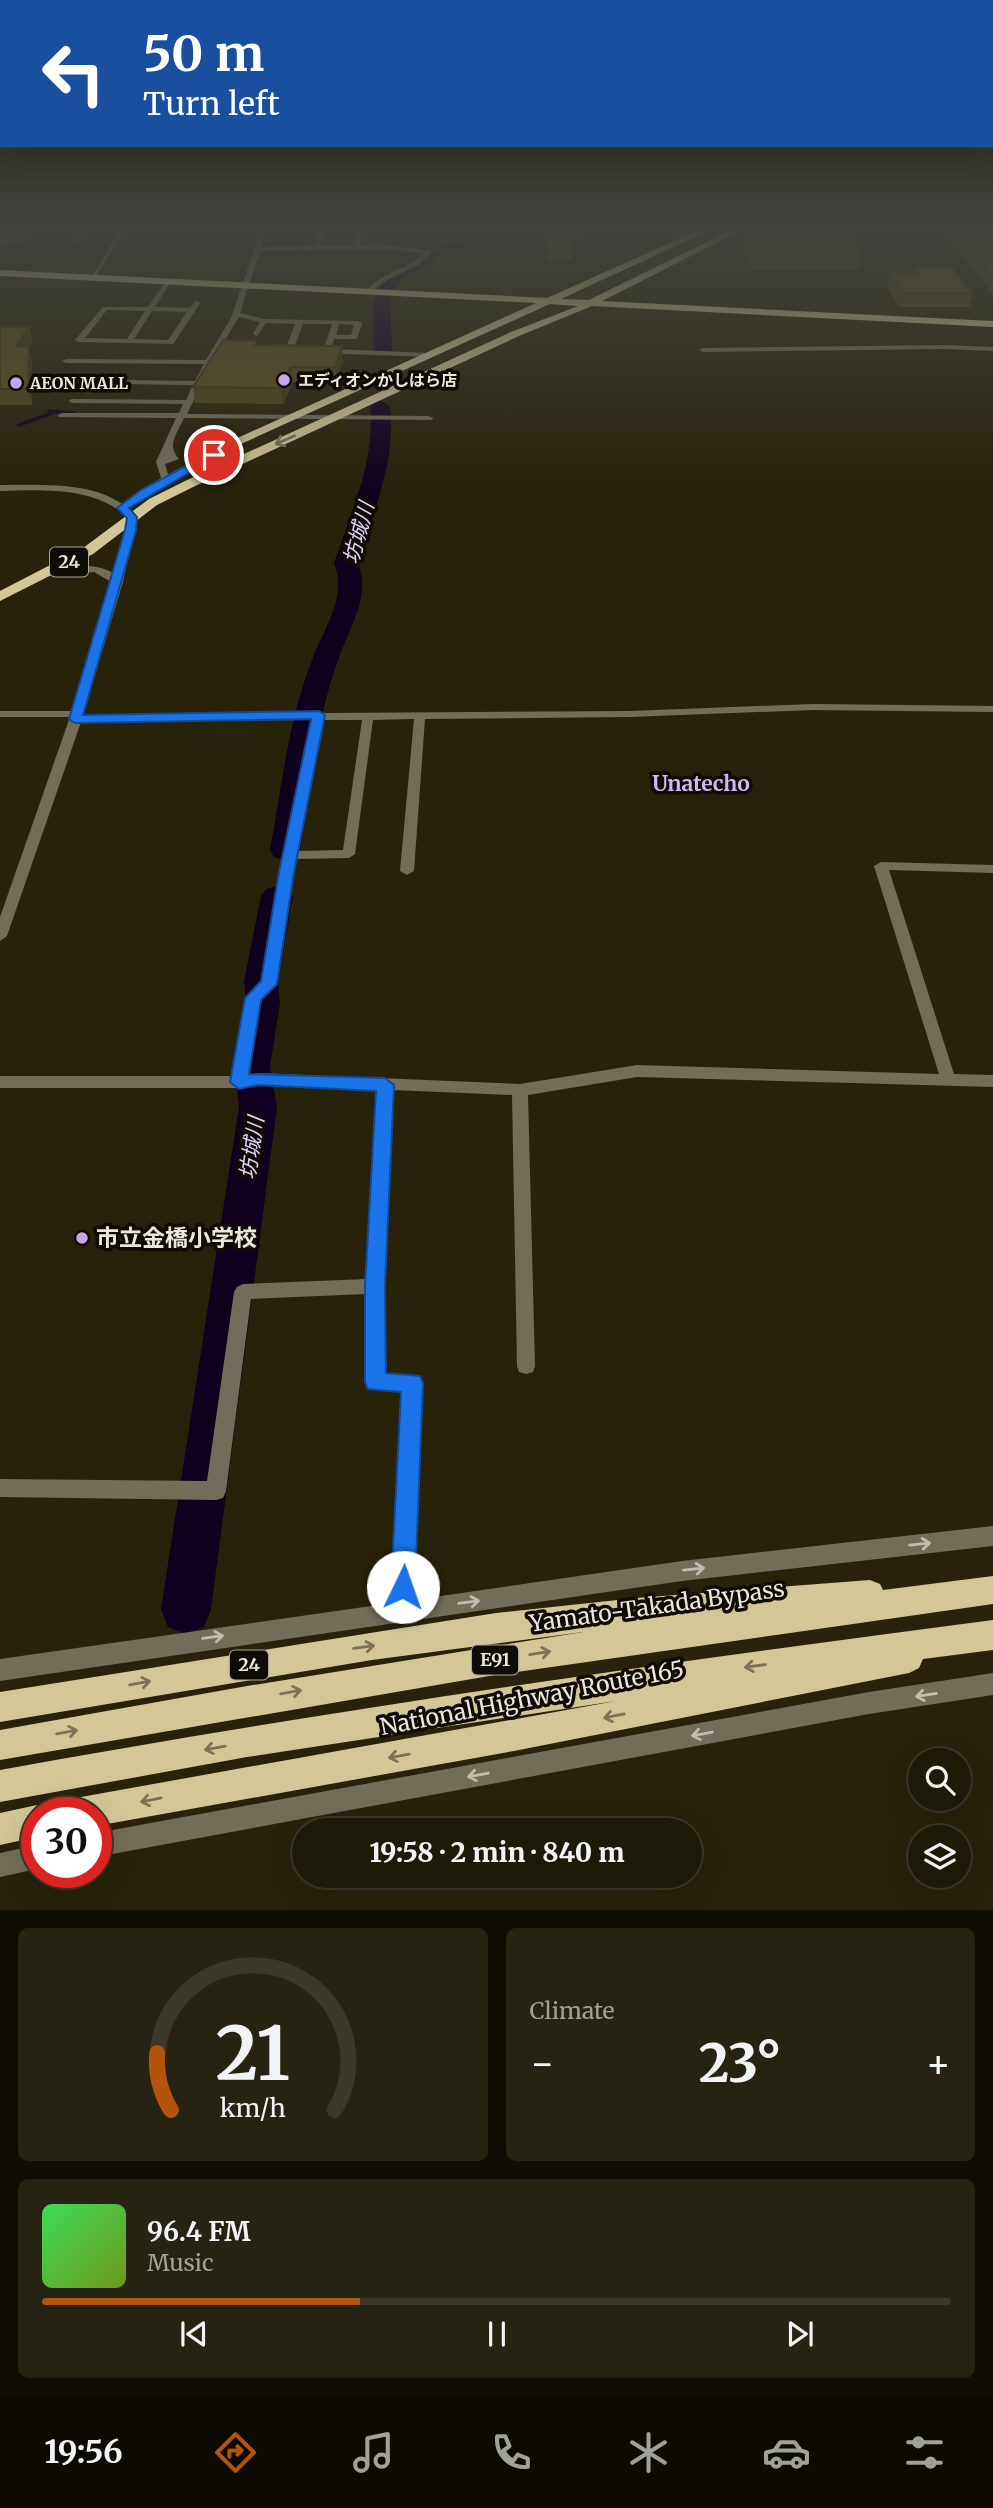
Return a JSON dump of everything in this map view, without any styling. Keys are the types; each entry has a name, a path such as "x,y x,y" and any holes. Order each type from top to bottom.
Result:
{"highway":[{"path":"144,492 291,418 512,318"},
{"name":"24","path":"0,585 74,546 129,508 189,484 556,318"},
{"path":"886,318 993,324"},
{"path":"452,345 477,352"},
{"name":"24","path":"0,597 88,551 129,508"},
{"name":"24","path":"0,1707 306,1655 629,1612 993,1588"},
{"name":"Yamato-Takada Bypass","path":"0,1745 317,1688 993,1588"},
{"name":"E91","path":"0,1786 317,1730 541,1696 993,1635"},
{"name":"National Highway Route 165","path":"112,1807 514,1736 993,1641"},
{"path":"0,1829 21,1824"}],"street":[{"path":"97,318 79,340 170,341 186,318"},
{"path":"129,341 145,318"},
{"path":"166,481 160,462 209,362 234,318"},
{"path":"253,318 264,321 358,323 354,337 331,337"},
{"path":"257,334 264,321"},
{"path":"289,350 300,321"},
{"path":"327,351 336,321"},
{"path":"217,347 228,348"},
{"path":"703,350 945,347 993,349"},
{"path":"276,349 302,350"},
{"path":"314,351 430,355"},
{"path":"66,360 209,362"},
{"path":"53,381 199,383"},
{"path":"81,382 64,413 429,418"},
{"path":"72,401 190,402"},
{"path":"0,488 75,491 129,508 118,582 77,717 0,936"},
{"path":"50,572 99,568 109,572 118,582"},
{"path":"0,713 77,717 630,714 813,707 993,709"},
{"path":"248,1081 254,998 261,992 290,855 311,715"},
{"path":"290,855 349,854 368,715"},
{"path":"407,871 420,715"},
{"path":"949,1081 881,866 993,869"},
{"path":"0,1082 248,1081 520,1090 638,1071 993,1082"},
{"path":"385,1085 375,1286 375,1382 412,1383 402,1612"},
{"path":"520,1090 526,1366"},
{"path":"0,1488 216,1491 243,1292 375,1286"},
{"path":"0,1670 682,1571 993,1536"},
{"path":"112,1842 856,1706 993,1684"},
{"path":"0,1865 21,1860"}],"building":[{"name":"AEON MALL","path":"0,327 29,327 16,346 29,347 28,389 0,389"},
{"path":"223,340 256,341 255,345 342,346 335,368 291,367 281,388 193,387"}],"waterway":[{"name":"坊城川","path":"383,351 384,318"},
{"name":"坊城川","path":"285,850 311,701 328,652 340,630 351,589 352,578 346,563 370,492 382,422 380,406"},
{"path":"49,411 74,413"},
{"path":"19,425 52,413"},
{"name":"坊城川","path":"186,1609 258,1107 252,1067 263,1003 261,981 277,896"}],"place":[{"name":"エディオンかしはら店","path":"284,380"},
{"name":"AEON MALL","path":"16,383"},
{"name":"市立金橋小学校","path":"82,1238"}],"district":[{"name":"Unatecho","path":"701,784"}],"route":[{"path":"214,455 144,492 122,508 132,517 131,530 118,582 75,719 319,715 286,872 269,984 254,998 239,1082 258,1079 385,1085 375,1286 375,1382 412,1383 403,1587"}]}
